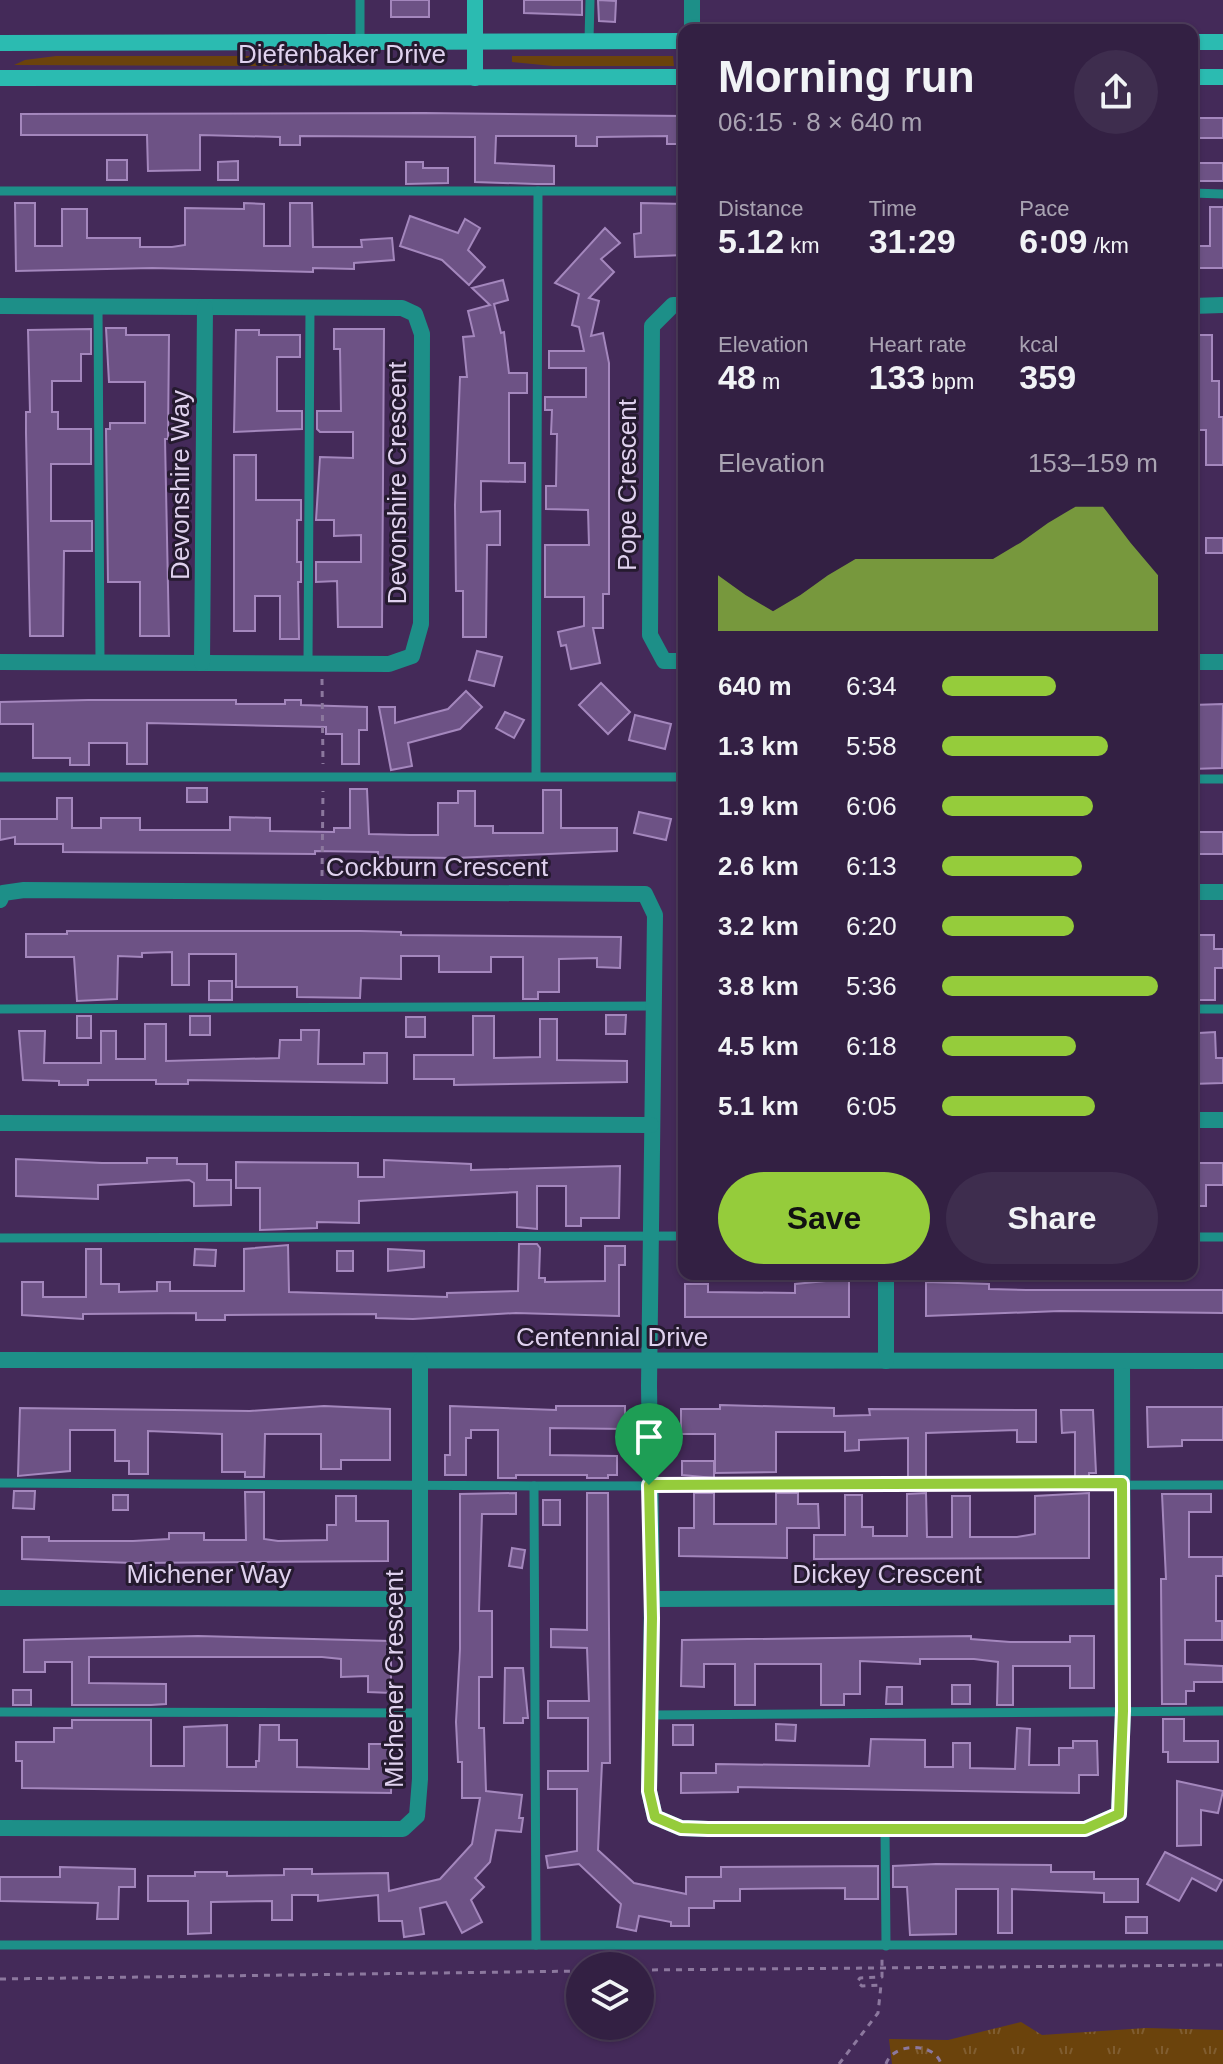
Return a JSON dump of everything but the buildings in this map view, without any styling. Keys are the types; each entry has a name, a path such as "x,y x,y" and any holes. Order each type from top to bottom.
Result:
{"street":[{"path":"475,0 475,78"},
{"path":"692,0 692,24"},
{"name":"Diefenbaker Drive","path":"0,43 678,41"},
{"path":"1198,42 1223,42"},
{"name":"Diefenbaker Drive","path":"0,78 678,77"},
{"path":"1198,77 1223,77"},
{"name":"Pope Crescent","path":"678,305 673,305 652,326 650,635 664,661 678,661"},
{"path":"1198,306 1223,305"},
{"name":"Devonshire Crescent","path":"0,306 402,308 415,314 422,334 421,624 412,656 389,664 0,662"},
{"name":"Devonshire Way","path":"202,663 205,307"},
{"path":"1198,662 1223,662"},
{"name":"Cockburn Crescent","path":"0,900 3,893 24,890 645,894 655,915 649,1360"},
{"path":"1198,892 1223,892"},
{"path":"1198,1120 1223,1120"},
{"path":"0,1123 651,1125"},
{"path":"886,1280 886,1361"},
{"name":"Centennial Drive","path":"0,1360 1223,1361"},
{"path":"649,1360 652,1599 650,1803 655,1817 664,1823 708,1829 1085,1829 1119,1814 1123,1711 1122,1362"},
{"name":"Michener Crescent","path":"0,1828 403,1829 417,1816 420,1361"},
{"name":"Dickey Crescent","path":"652,1599 1122,1597"},
{"name":"Michener Way","path":"0,1598 418,1599"}],"lane":[{"path":"360,0 360,43"},
{"path":"589,40 590,0"},
{"path":"0,191 678,191"},
{"path":"536,775 538,191"},
{"path":"1198,193 1223,194"},
{"path":"98,306 100,662"},
{"path":"308,663 310,306"},
{"path":"0,777 678,777"},
{"path":"1198,779 1223,779"},
{"path":"0,1009 652,1006"},
{"path":"1198,1009 1223,1009"},
{"path":"0,1238 678,1236"},
{"path":"1198,1237 1223,1237"},
{"path":"0,1483 1223,1485"},
{"path":"534,1486 536,1945"},
{"path":"652,1715 1223,1711"},
{"path":"0,1712 420,1713"},
{"path":"885,1828 886,1946"},
{"path":"0,1945 1223,1945"}],"path":[{"path":"654,1970 1223,1965"},
{"path":"839,2064 880,2006 881,1985 862,1986 857,1980 882,1977 882,1967"},
{"path":"0,1979 566,1971"},
{"path":"886,2064 890,2055 899,2049 931,2050 937,2053 941,2064"}],"green space":[{"path":"56,56 333,56 334,60 274,66 14,65 25,60"},
{"path":"512,56 673,56 674,66 553,66 512,62"},
{"path":"1021,2022 1042,2035 1146,2028 1223,2030 1223,2064 892,2064 889,2039 948,2040"}],"route":[{"path":"1122,1483 1123,1711 1119,1814 1085,1829 708,1829 681,1828 655,1817 649,1791 652,1599 649,1485 1122,1483"}]}
